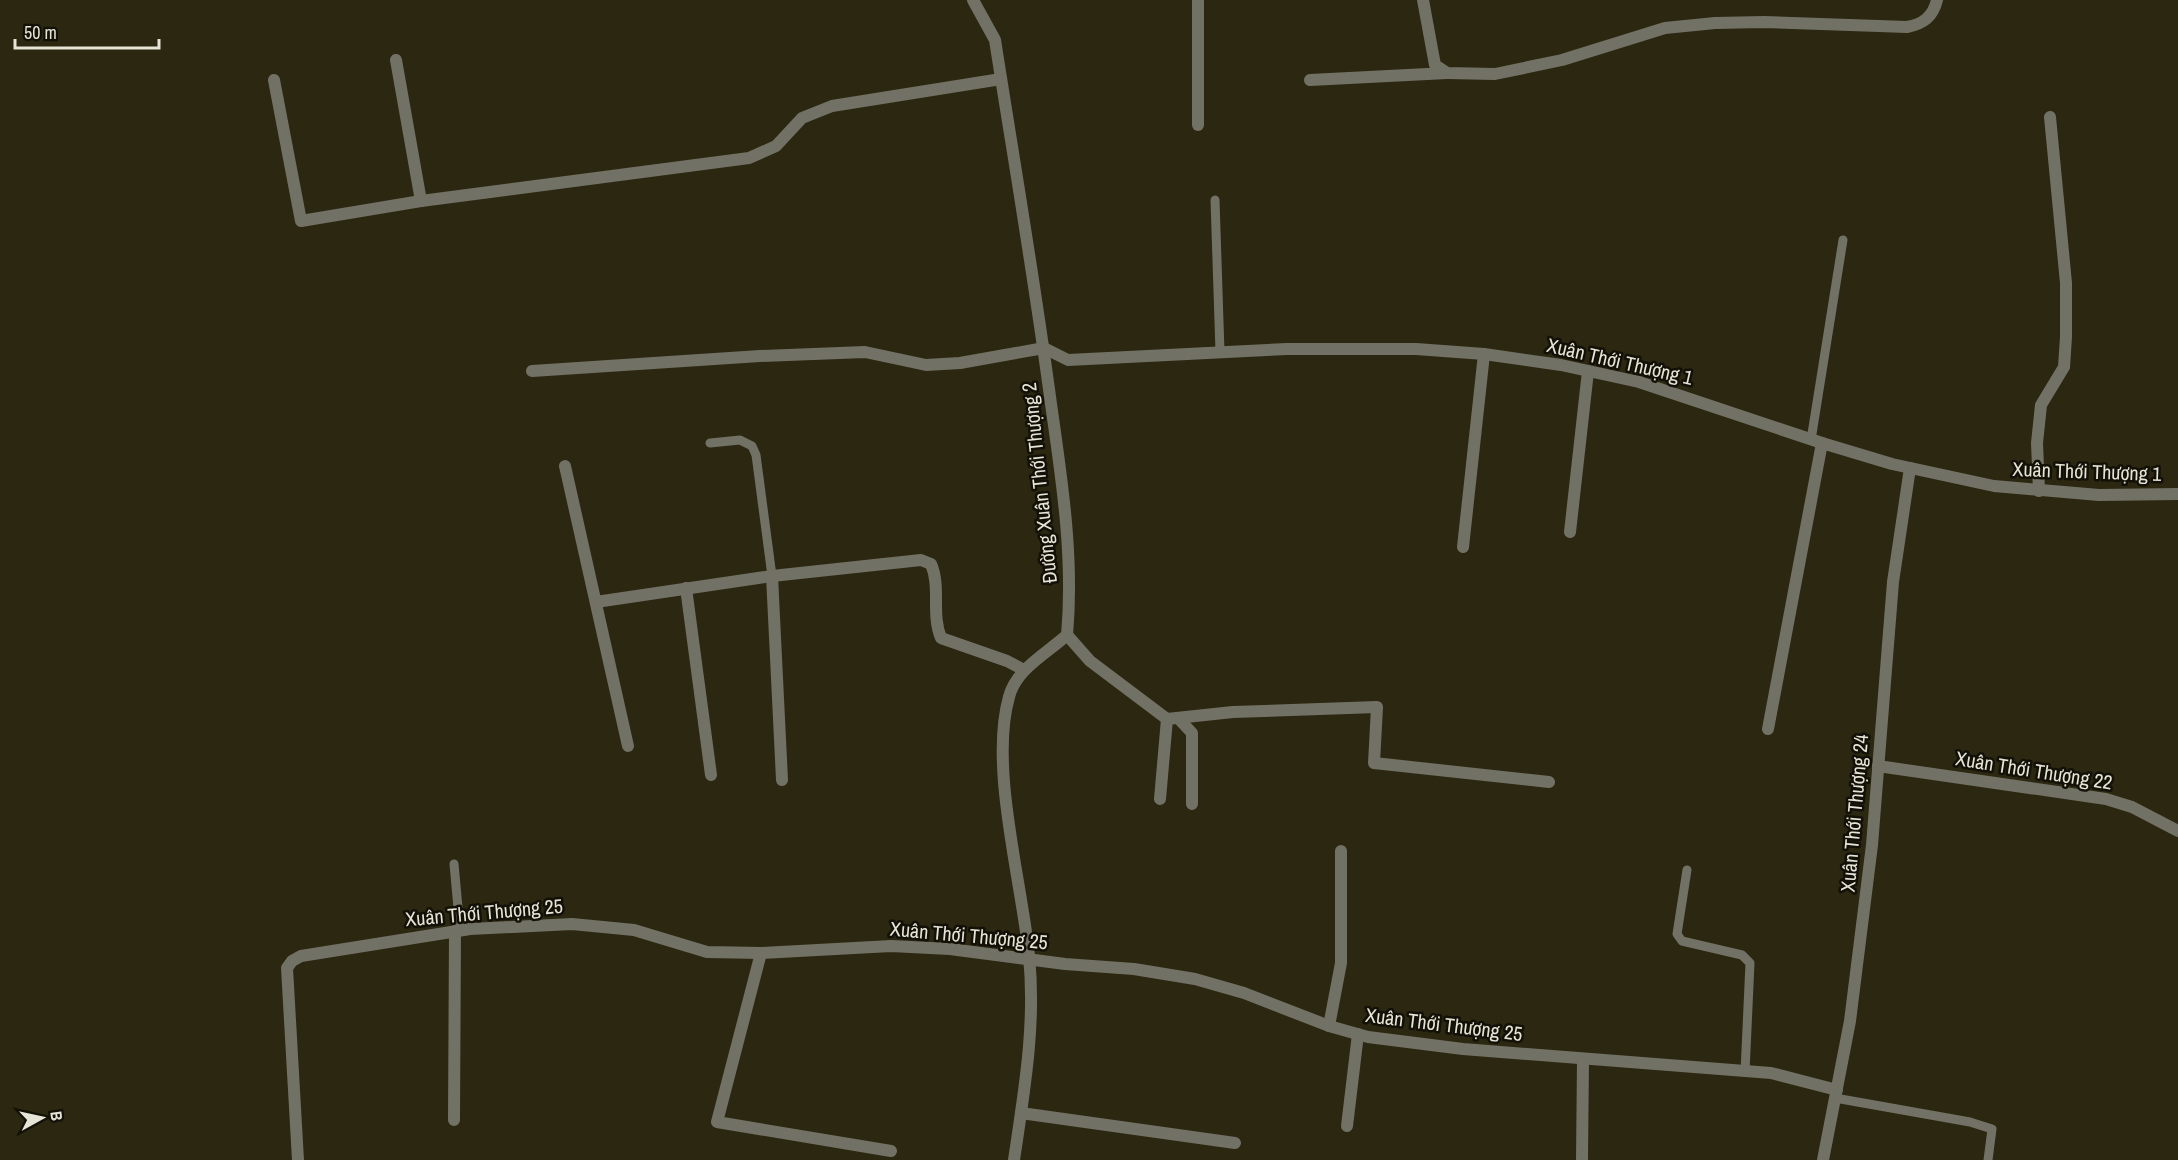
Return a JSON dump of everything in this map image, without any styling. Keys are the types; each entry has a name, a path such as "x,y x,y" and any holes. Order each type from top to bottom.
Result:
{"street":[{"name":"Đường Xuân Thới Thượng 2","path":"973,0 995,40 1044,348 1066,514 1070,599 1066,635"},
{"path":"1198,0 1198,125"},
{"path":"1423,0 1435,65 1447,73"},
{"path":"1310,80 1447,73 1495,74 1562,60 1665,28 1715,23 1764,22 1907,27 1924,22 1931,14 1936,0"},
{"path":"396,60 421,201"},
{"path":"273,80 301,221 421,201 749,158 776,146 802,118 832,106 1001,79"},
{"path":"2039,491 2037,443 2041,405 2064,367 2066,338 2066,283 2050,117"},
{"path":"532,371 760,356 865,352 926,365 960,363 1044,348"},
{"name":"Xuân Thới Thượng 1","path":"1044,348 1068,360 1220,352 1416,349 1484,354 1588,371 1696,399 1816,442 1910,468 1994,486 2099,495 2178,494"},
{"path":"1462,547 1484,354"},
{"path":"1570,532 1588,371"},
{"path":"1768,729 1816,442"},
{"path":"565,466 628,746"},
{"name":"Xuân Thới Thượng 24","path":"1823,1160 1857,973 1872,845 1893,582 1910,468"},
{"path":"596,602 772,576 921,560 931,564 935,573 937,628 941,638 1007,661 1024,670"},
{"path":"772,576 782,780"},
{"path":"686,588 711,775"},
{"path":"1014,1160 1032,1022 1029,958 1009,815 1004,735 1009,697 1016,677 1066,635 1089,661 1173,718 1192,734 1192,804"},
{"path":"1173,718 1233,712 1377,706 1374,763 1549,782"},
{"path":"1160,799 1173,718"},
{"name":"Xuân Thới Thượng 22","path":"1878,766 2106,799 2132,807 2178,831"},
{"path":"1329,1026 1341,963 1341,851"},
{"name":"Xuân Thới Thượng 25","path":"298,1160 287,968 290,963 301,956 457,931 596,924 634,930 707,951 761,953 891,946 950,949 1065,964 1134,969 1195,980 1244,993 1329,1026 1358,1034 1453,1048 1771,1073 1836,1094"},
{"path":"454,1120 457,931"},
{"path":"761,953 717,1122 891,1151"},
{"path":"1347,1126 1358,1034"},
{"path":"1582,1160 1583,1059"},
{"path":"1021,1113 1235,1143"}],"lane":[{"path":"1215,200 1220,352"},
{"path":"1816,442 1843,240"},
{"path":"710,443 740,440 752,446 756,455 772,576"},
{"path":"454,864 457,931"},
{"path":"1687,870 1677,934 1682,941 1742,955 1750,963 1745,1072"},
{"path":"1836,1094 1992,1129 1988,1160"}]}
